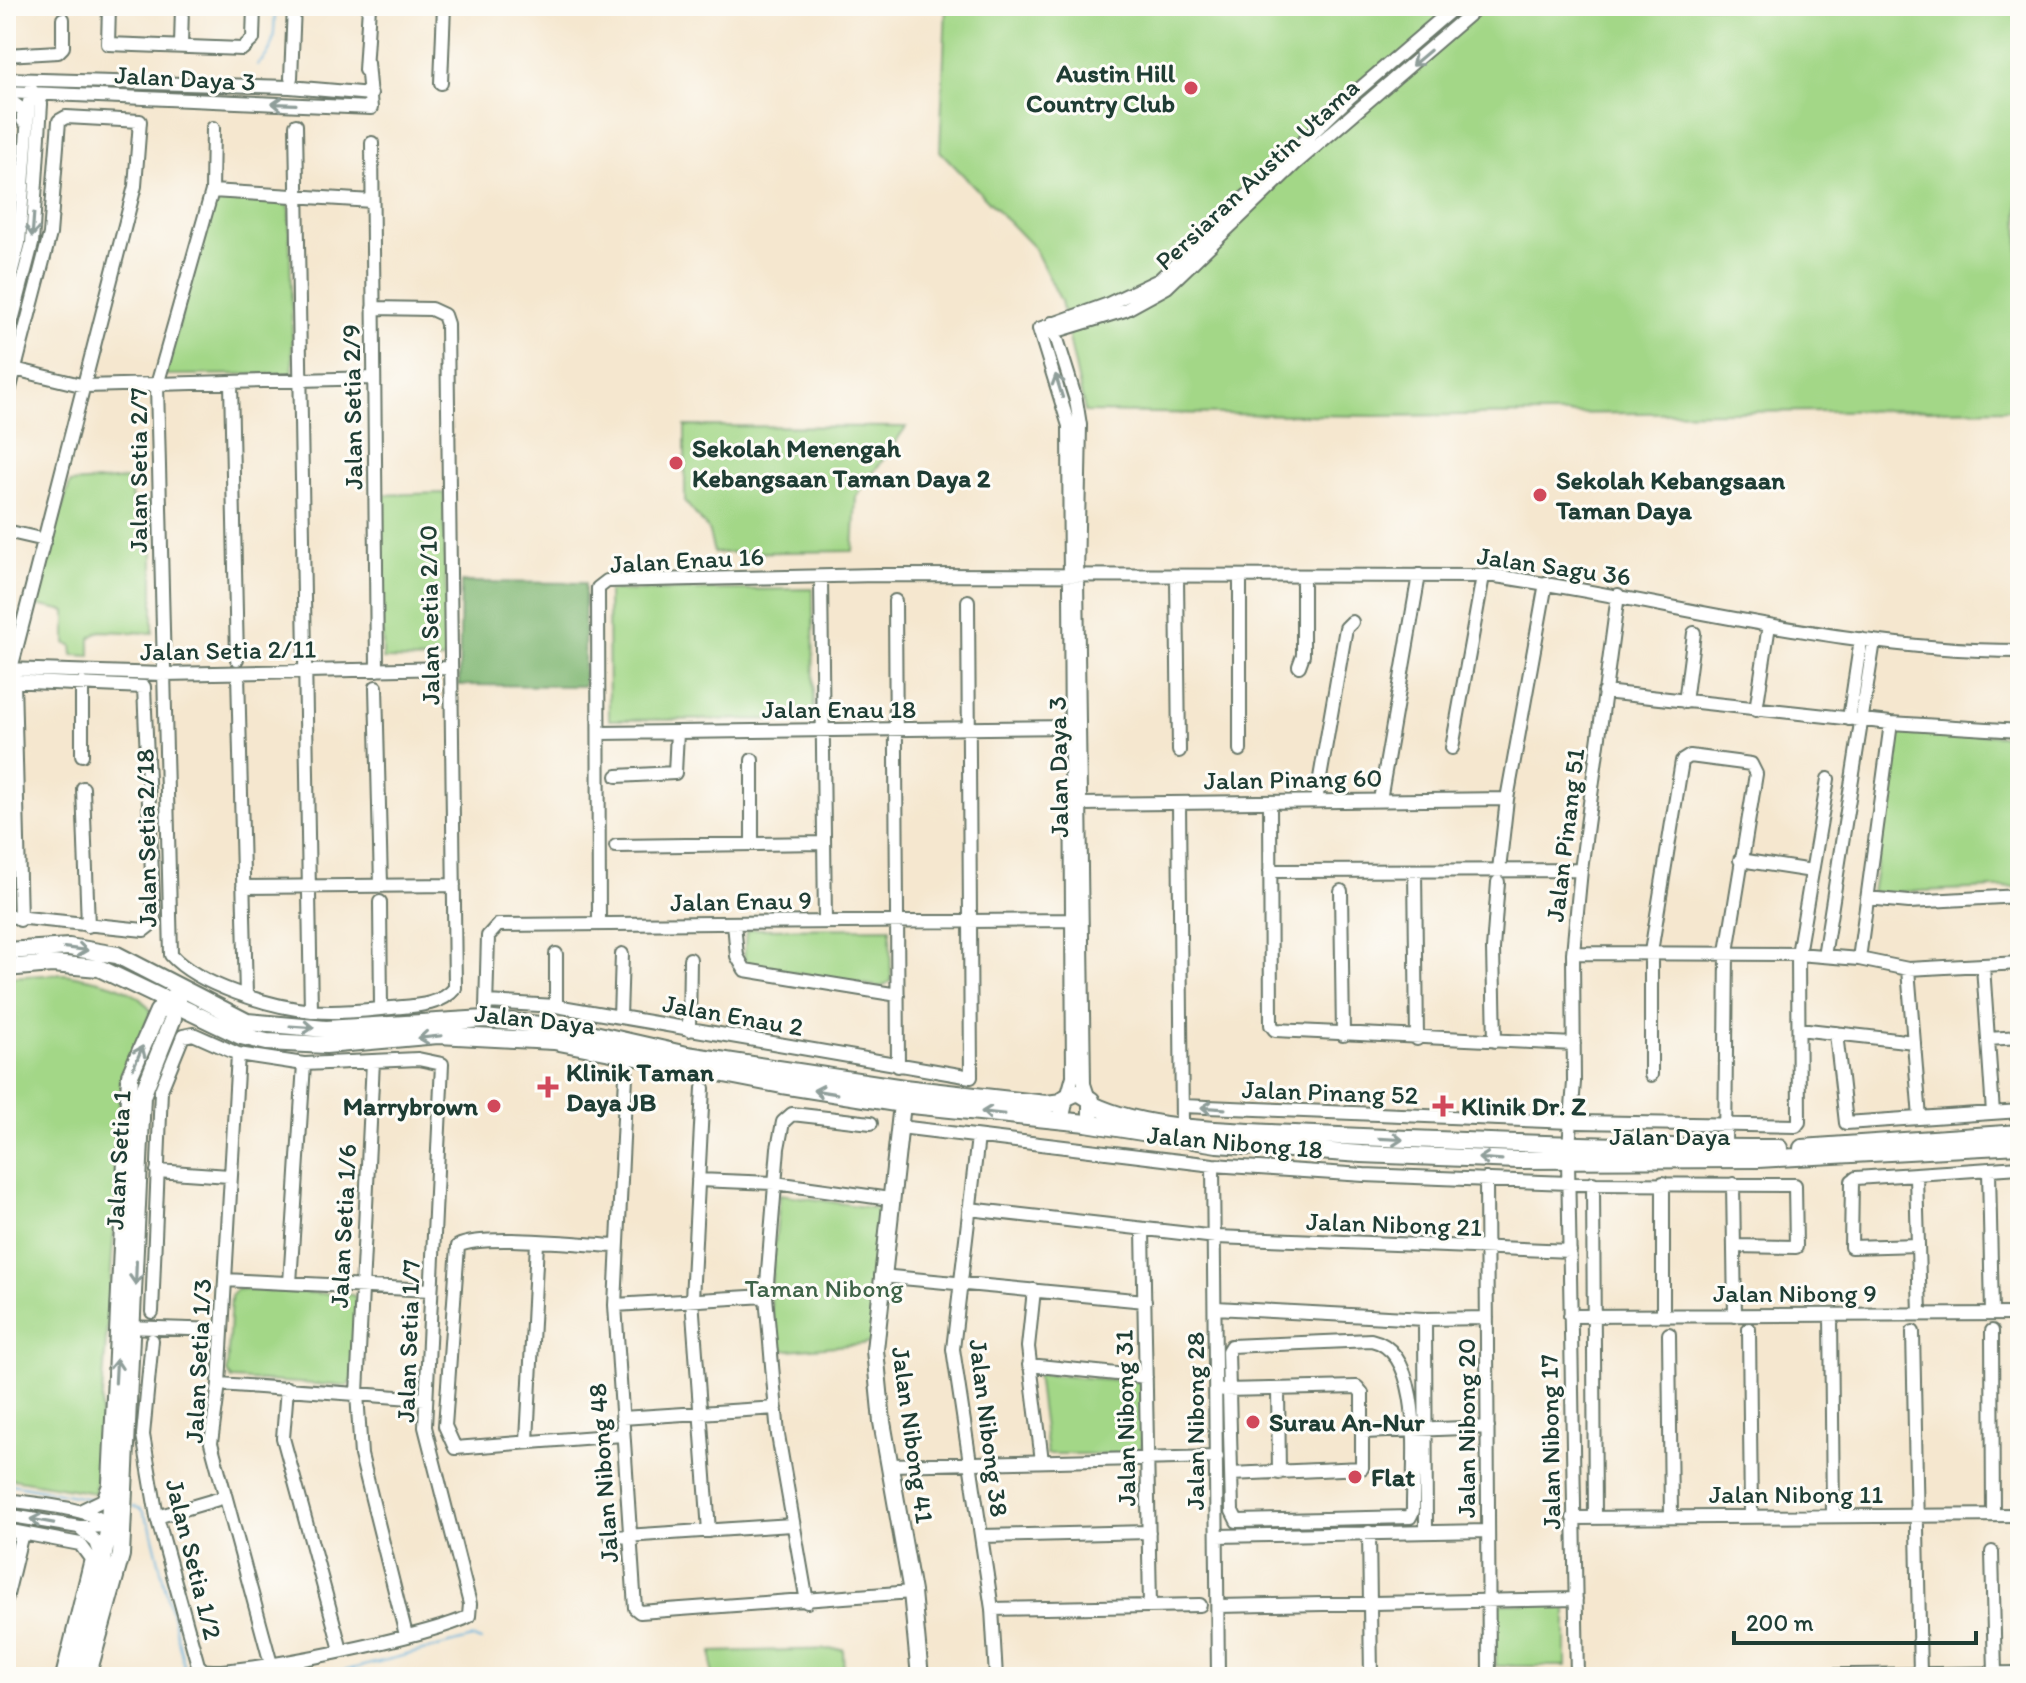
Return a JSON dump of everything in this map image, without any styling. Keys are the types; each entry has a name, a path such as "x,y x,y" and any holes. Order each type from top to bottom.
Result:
{"main road":[{"name":"Jalan Daya","path":"6,951 69,947 117,955 139,976"},
{"name":"Jalan Daya","path":"6,968 73,964 139,976 247,1022 326,1029 485,1019 568,1028 687,1055 904,1088 1046,1104 1065,1098"},
{"path":"139,976 163,985 172,1004 182,1001 226,1014"},
{"path":"139,976 155,1003 159,1028 182,1021 205,1019"},
{"name":"Jalan Daya","path":"172,1004 241,1036 267,1042 326,1045 438,1035 554,1041 902,1104 1076,1122 1217,1144 1361,1154 1573,1152 1801,1148 2020,1133"},
{"name":"Jalan Setia 1","path":"85,1677 115,1585 121,1555 130,1075 159,1028 173,1018 172,1004"},
{"path":"1078,1092 1090,1101 1090,1116 1076,1122 1063,1115 1065,1098 1078,1092"},
{"name":"Jalan Daya","path":"1090,1101 1110,1114 1182,1125 1573,1152 1828,1158 2020,1145"},
{"name":"Jalan Nibong 41","path":"902,1104 875,1350 890,1465 912,1592 920,1677"},
{"name":"Jalan Setia 1","path":"71,1677 103,1563 109,1526 110,1477 126,1327"},
{"path":"115,1585 117,1539 109,1526 116,1521 119,1512 124,1454"},
{"path":"85,1677 88,1616"},
{"path":"93,1658 102,1677"}],"street":[{"path":"109,6 108,44 242,49 250,45 253,39 254,6"},
{"path":"181,46 182,6"},
{"path":"291,78 294,6"},
{"path":"366,93 369,6"},
{"path":"441,83 444,6"},
{"name":"Persiaran Austin Utama","path":"1048,330 1159,280 1350,97 1456,6"},
{"name":"Persiaran Austin Utama","path":"1048,330 1086,323 1125,310 1167,287 1295,164 1479,6"},
{"path":"6,55 58,52 63,47 63,19"},
{"path":"6,80 26,84 34,92"},
{"name":"Jalan Daya 3","path":"6,80 366,93 367,108 34,92 6,95"},
{"path":"6,344 32,244 29,102 34,92 51,85 126,82"},
{"path":"6,95 23,110 31,176"},
{"path":"6,293 46,112 56,102 126,97"},
{"path":"6,403 10,368 50,234 59,121 66,117 140,121 135,186 9,675 20,920"},
{"path":"296,125 311,1011"},
{"name":"Jalan Setia 2/7","path":"164,674 157,385 212,191 213,128"},
{"name":"Jalan Setia 2/9","path":"372,143 377,670"},
{"path":"212,191 372,201"},
{"name":"Jalan Setia 2/10","path":"373,308 431,309 444,315 447,324 455,988 443,999"},
{"path":"1067,367 1069,337 1086,323"},
{"path":"1048,330 1067,367 1079,413 1074,438"},
{"path":"1048,330 1074,438"},
{"path":"10,368 85,386 374,378"},
{"path":"231,383 246,995"},
{"name":"Jalan Daya 3","path":"1074,438 1072,578 1076,920 1084,1084 1090,1101"},
{"path":"6,531 45,540"},
{"path":"1380,800 1419,575"},
{"path":"1240,576 1240,750"},
{"path":"1299,666 1303,655 1303,576"},
{"path":"1452,748 1483,576"},
{"name":"Jalan Sagu 36","path":"1072,578 1483,576 1546,583 1769,625 1868,640 2020,651"},
{"path":"821,577 825,922"},
{"name":"Jalan Enau 16","path":"599,924 601,584 821,577 1072,578"},
{"path":"1177,577 1179,751"},
{"path":"1495,1041 1493,949 1498,876 1507,799 1546,583"},
{"name":"Jalan Pinang 51","path":"1572,1183 1573,953 1581,870 1618,595"},
{"path":"895,601 898,1066"},
{"path":"968,601 971,920"},
{"path":"1316,801 1346,628 1352,622"},
{"path":"1756,710 1769,625"},
{"path":"1685,702 1694,633"},
{"path":"1849,719 1868,640"},
{"path":"1824,956 1864,720 1868,640"},
{"name":"Jalan Setia 2/11","path":"9,675 164,674 238,666 304,671 451,668"},
{"name":"Jalan Setia 2/18","path":"164,674 171,955 184,970 246,995 311,1011 381,1009 443,999"},
{"path":"6,916 20,920 144,930 151,927 154,907 144,687 9,675"},
{"path":"82,683 82,755"},
{"path":"376,687 381,885"},
{"path":"1604,692 1891,723 2020,731"},
{"path":"1859,959 1891,723"},
{"name":"Jalan Daya 3","path":"1065,1098 1073,1076 1080,804 1074,727"},
{"name":"Jalan Enau 18","path":"600,733 1074,727"},
{"path":"617,776 675,773 677,732"},
{"path":"1651,1075 1651,952 1684,757 1754,768 1727,952 1725,1148"},
{"path":"752,760 752,844"},
{"path":"1828,779 1798,954 1799,1029 1914,1042"},
{"path":"83,788 88,926"},
{"name":"Jalan Pinang 60","path":"1080,804 1507,799"},
{"path":"1270,802 1270,986 1271,1025 1275,1030 1574,1044"},
{"path":"1179,803 1182,1125"},
{"path":"616,846 824,843"},
{"path":"1740,860 1812,871"},
{"path":"1270,871 1415,871 1498,876 1581,870"},
{"path":"1415,871 1417,1039"},
{"path":"243,887 454,885"},
{"path":"1341,891 1343,1035"},
{"path":"1867,898 1909,902 2020,896"},
{"path":"380,902 381,1009"},
{"name":"Jalan Enau 2","path":"487,1002 556,1006 971,1077 971,920"},
{"name":"Jalan Enau 9","path":"485,1019 488,936 498,925 1076,920"},
{"path":"734,923 737,956 745,970 898,995"},
{"path":"1573,953 1798,954 1859,959 1908,969 2020,963"},
{"path":"556,954 556,1006"},
{"path":"620,1017 622,954"},
{"path":"689,1030 690,959"},
{"path":"1983,966 1993,1113"},
{"path":"1908,969 1920,1118"},
{"name":"Jalan Pinang 52","path":"1183,1106 1574,1122 1796,1126 1799,1122 1799,1029"},
{"path":"1836,1033 1846,1123 2020,1111"},
{"name":"Jalan Setia 1/7","path":"157,1171 161,1090 183,1036 193,1034 238,1054 304,1064 418,1059 442,1064 425,1427 471,1610 462,1620 271,1664"},
{"path":"1988,1039 2020,1037"},
{"name":"Jalan Setia 1/3","path":"238,1054 219,1384 211,1443 271,1664"},
{"name":"Jalan Nibong 48","path":"627,1055 615,1305 634,1606 638,1612 912,1592"},
{"name":"Jalan Setia 1/6","path":"373,1061 357,1393 361,1455 406,1635"},
{"path":"290,1283 304,1064"},
{"path":"703,1088 692,1299 709,1531"},
{"path":"1362,1137 1363,1115"},
{"path":"807,1602 792,1525 776,1408 766,1296 775,1183 786,1116 871,1123"},
{"name":"Jalan Nibong 18","path":"900,1127 1213,1165 1572,1183 1795,1185 1796,1247 1734,1246"},
{"name":"Jalan Nibong 38","path":"978,1137 953,1349 992,1609 996,1677"},
{"name":"Jalan Nibong 28","path":"1213,1165 1216,1308 1223,1390 1217,1457 1218,1677"},
{"path":"1918,1245 1851,1247 1852,1181 1856,1178 2020,1167"},
{"path":"1989,1170 1992,1314"},
{"path":"152,1312 157,1171 229,1176"},
{"path":"1916,1176 1920,1314"},
{"name":"Jalan Nibong 20","path":"1486,1179 1489,1677"},
{"path":"698,1180 775,1183 890,1199"},
{"name":"Jalan Nibong 17","path":"1572,1183 1570,1316 1577,1677"},
{"path":"1593,1183 1595,1518"},
{"path":"1663,1183 1663,1316"},
{"path":"1733,1184 1735,1316"},
{"name":"Jalan Nibong 21","path":"969,1209 1216,1237 1570,1251"},
{"name":"Jalan Nibong 31","path":"1143,1230 1150,1606"},
{"path":"617,1246 466,1241 458,1246 445,1426 455,1448 622,1435"},
{"path":"527,1441 537,1243"},
{"path":"881,1276 960,1281 1145,1301"},
{"path":"225,1280 431,1290"},
{"path":"1034,1290 1029,1365 1042,1461"},
{"path":"615,1305 766,1296"},
{"path":"1216,1308 1425,1319 1487,1318"},
{"name":"Jalan Nibong 9","path":"1570,1316 2020,1314"},
{"path":"1831,1315 1833,1516"},
{"path":"1425,1319 1426,1531"},
{"path":"126,1327 222,1330"},
{"path":"1749,1329 1751,1517"},
{"path":"1992,1331 1993,1515"},
{"path":"1913,1332 1920,1675"},
{"path":"1669,1334 1671,1517"},
{"name":"Jalan Setia 1/2","path":"152,1340 143,1435 157,1517 198,1665 212,1672 271,1664"},
{"path":"1371,1340 1385,1346 1409,1379 1412,1429 1413,1511 1405,1519 1237,1521 1232,1511 1223,1390 1228,1351 1235,1344 1371,1340"},
{"path":"1029,1365 1146,1377"},
{"path":"219,1384 425,1399"},
{"path":"1223,1390 1357,1387 1362,1393 1362,1468 1231,1474"},
{"path":"287,1388 283,1438 341,1650"},
{"path":"1278,1389 1279,1473"},
{"path":"622,1418 776,1408"},
{"path":"1363,1432 1488,1427"},
{"path":"890,1465 1217,1457"},
{"path":"77,1512 103,1500 110,1477"},
{"path":"157,1517 225,1497"},
{"path":"6,1500 102,1518 109,1526"},
{"path":"6,1515 79,1527 109,1526"},
{"name":"Jalan Nibong 11","path":"1573,1518 2020,1515"},
{"path":"611,1537 792,1525"},
{"path":"79,1527 101,1548 103,1563"},
{"path":"6,1530 80,1544 91,1559 62,1677"},
{"path":"1217,1536 1488,1531"},
{"path":"981,1536 1149,1532"},
{"path":"1369,1532 1371,1677"},
{"path":"6,1599 22,1533"},
{"path":"1992,1552 1995,1674"},
{"path":"1218,1606 1576,1599"},
{"path":"992,1609 1200,1605"},
{"path":"1692,1677 2020,1673"}],"green space":[{"path":"946,6 2017,6 2020,409 1375,416 1085,412 1061,301 1034,248 940,151"},
{"path":"213,198 289,202 293,374 165,375"},
{"path":"685,426 906,427 856,497 853,551 714,553 708,529 685,502"},
{"path":"130,479 132,502 153,502 153,633 100,631 90,638 90,656 73,655 72,645 66,644 66,611 31,604 70,483"},
{"path":"444,493 447,656 442,660 383,659 379,495"},
{"path":"461,582 585,583 584,686 459,685"},
{"path":"813,589 814,719 609,720 608,591"},
{"path":"1898,730 2020,737 2020,887 1872,893"},
{"path":"890,928 891,981 881,987 749,965 744,958 746,931 751,929"},
{"path":"65,974 124,989 151,1011 125,1077 95,1493 6,1478 6,977"},
{"name":"Taman Nibong","path":"780,1194 885,1210 872,1343 776,1351 770,1294"},
{"path":"237,1289 353,1295 356,1299 353,1380 347,1386 232,1379 227,1373 231,1296"},
{"path":"1037,1374 1142,1382 1142,1446 1136,1454 1047,1454"},
{"path":"1496,1604 1566,1604 1566,1666 1496,1666"},
{"path":"843,1649 844,1677 712,1677 712,1652"}],"waterway":[{"path":"257,65 271,46 275,6"},
{"path":"6,1483 91,1499"},
{"path":"133,1506 141,1509 150,1525 187,1677"},
{"path":"320,1677 473,1638 481,1641"}],"place":[{"name":"Austin Hill Country Club","path":"1191,88"},
{"name":"Sekolah Menengah Kebangsaan Taman Daya 2","path":"676,463"},
{"name":"Sekolah Kebangsaan Taman Daya","path":"1540,495"},
{"name":"Klinik Taman Daya JB","path":"548,1087"},
{"name":"Marrybrown","path":"494,1106"},
{"name":"Klinik Dr. Z","path":"1443,1106"},
{"name":"Surau An-Nur","path":"1253,1422"},
{"name":"Flat","path":"1355,1477"}]}
